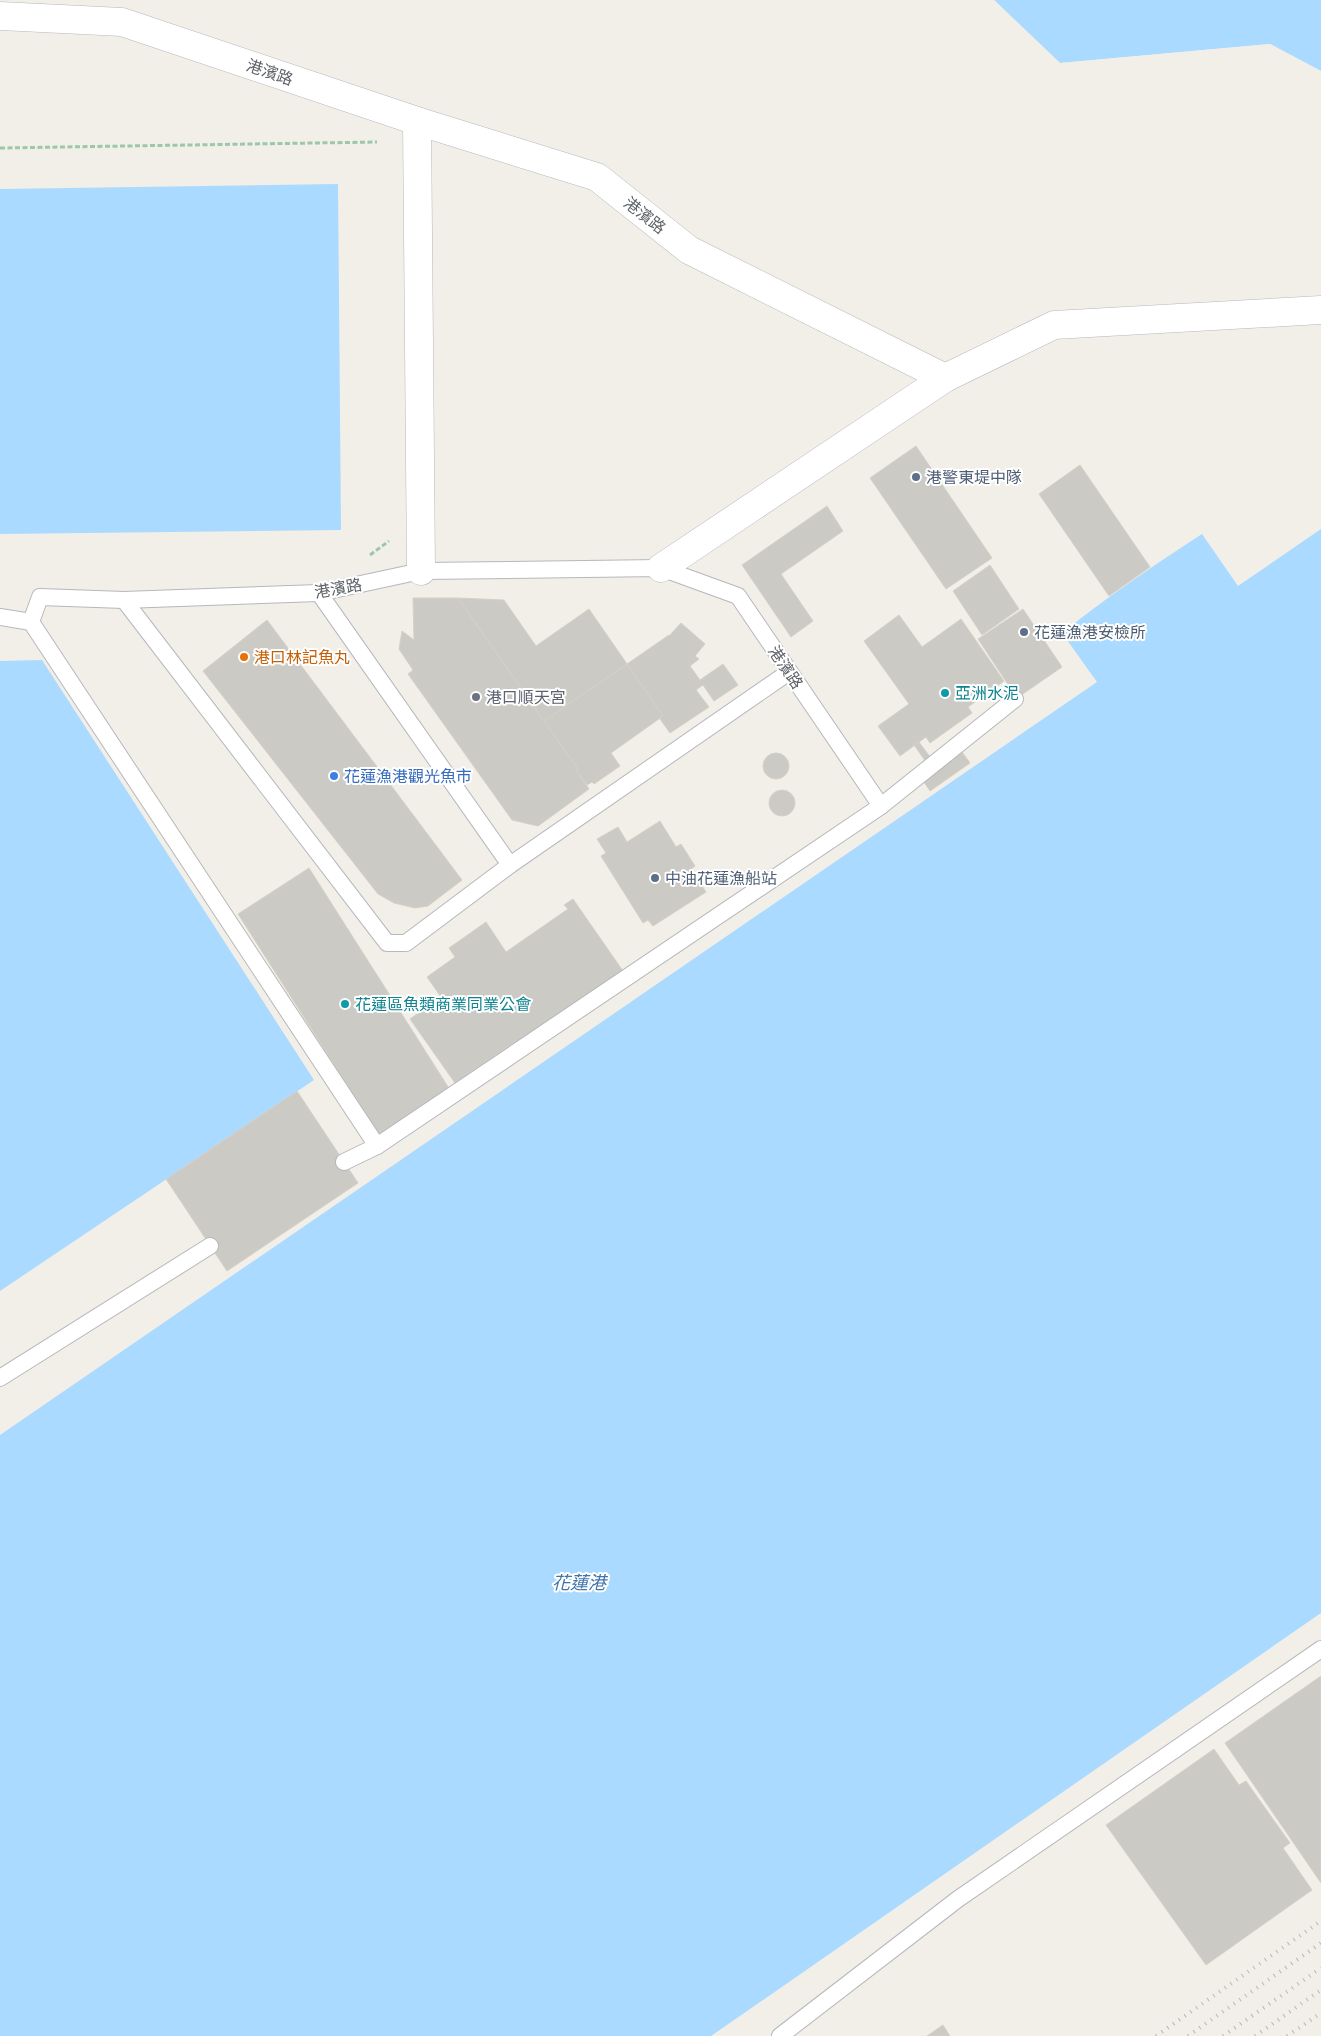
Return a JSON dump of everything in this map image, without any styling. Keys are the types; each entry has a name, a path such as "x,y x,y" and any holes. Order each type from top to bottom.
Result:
{"street":[{"name":"港濱路","path":"0,16 122,22 417,122 597,177 689,250 945,378"},
{"path":"417,122 421,571"},
{"path":"661,568 945,378 1054,324 1321,310"}],"lane":[{"name":"港濱路","path":"31,622 40,597 124,600 318,593 421,571 661,568 738,596 880,806"},
{"path":"318,593 510,865"},
{"path":"124,600 387,943 406,943 510,865 789,672"},
{"path":"0,617 31,622 378,1146"},
{"path":"344,1162 378,1146 880,806 1015,698"},
{"path":"0,1378 210,1246"},
{"path":"780,2036 958,1899 1321,1649"}],"path":[{"path":"0,148 382,142"},
{"path":"366,558 395,536"}],"water":[{"path":"994,0 1321,0 1321,71 1270,44 1060,63"},
{"path":"338,184 341,530 0,534 0,189"},
{"name":"花蓮港","path":"1321,529 1321,1613 711,2036 0,2036 0,1435 1097,682 1062,633 1148,569 1202,534 1238,586"},
{"path":"42,660 314,1080 0,1291 0,661"}],"pier":[{"path":"992,0 1060,63 1270,44 1321,71 1321,73 1270,46 1060,65"}],"building":[{"path":"916,446 992,558 946,589 870,478"},
{"path":"1080,465 1150,567 1109,596 1039,494"},
{"path":"827,506 843,531 781,574 813,621 791,637 742,565"},
{"path":"990,565 1019,609 982,635 953,591"},
{"name":"港口順天宮","path":"413,598 458,598 578,769 576,770 589,789 538,826 512,820 408,674 413,670 399,649 402,631 414,640"},
{"path":"458,598 504,600 536,646 589,609 627,664 544,721"},
{"path":"1023,609 1062,667 1017,698 978,639"},
{"name":"亞洲水泥","path":"899,615 922,647 961,619 1004,681 968,707 972,713 930,743 926,737 900,756 878,726 909,704 864,641"},
{"name":"花蓮漁港觀光魚市","path":"267,620 462,880 428,906 415,908 394,903 378,894 203,671"},
{"path":"681,623 705,644 695,656 699,659 690,666 700,680 723,664 738,685 714,701 703,685 696,690 709,707 670,733 660,719 663,716 627,664 669,636"},
{"path":"627,664 663,716 611,753 620,766 594,784 592,782 587,785 544,721"},
{"path":"919,742 936,765 931,769 914,745"},
{"path":"962,752 970,763 930,791 920,776"},
{"path":"776,753 785,757 789,766 785,775 776,779 767,775 763,766 767,757"},
{"path":"782,790 791,794 795,803 791,812 782,816 773,812 769,803 773,794"},
{"name":"中油花蓮漁船站","path":"660,821 676,847 681,844 695,866 691,869 706,892 653,926 648,920 643,923 601,856 606,853 597,839 618,827 627,842"},
{"name":"花蓮區魚類商業同業公會","path":"309,868 452,1093 381,1138 238,914"},
{"path":"573,899 623,971 516,1045 515,1042 455,1083 410,1019 441,997 427,977 455,957 449,948 486,922 506,952 568,909 564,905"},
{"path":"297,1091 358,1183 227,1271 166,1179"},
{"path":"1321,1676 1321,1883 1225,1743"},
{"path":"1214,1749 1239,1785 1246,1781 1290,1843 1283,1848 1312,1890 1206,1965 1106,1825"},
{"path":"943,2025 950,2036 927,2036"}],"railway":[{"path":"1156,2036 1321,1921"},
{"path":"1188,2036 1321,1943"},
{"path":"1223,2036 1321,1968"},
{"path":"1255,2036 1321,1990"},
{"path":"1287,2036 1321,2013"}],"place":[{"name":"港警東堤中隊","path":"916,477"},
{"name":"花蓮漁港安檢所","path":"1024,632"},
{"name":"港口林記魚丸","path":"244,657"},
{"name":"亞洲水泥","path":"945,693"},
{"name":"港口順天宮","path":"476,697"},
{"name":"花蓮漁港觀光魚市","path":"334,776"},
{"name":"中油花蓮漁船站","path":"655,878"},
{"name":"花蓮區魚類商業同業公會","path":"345,1004"}]}
